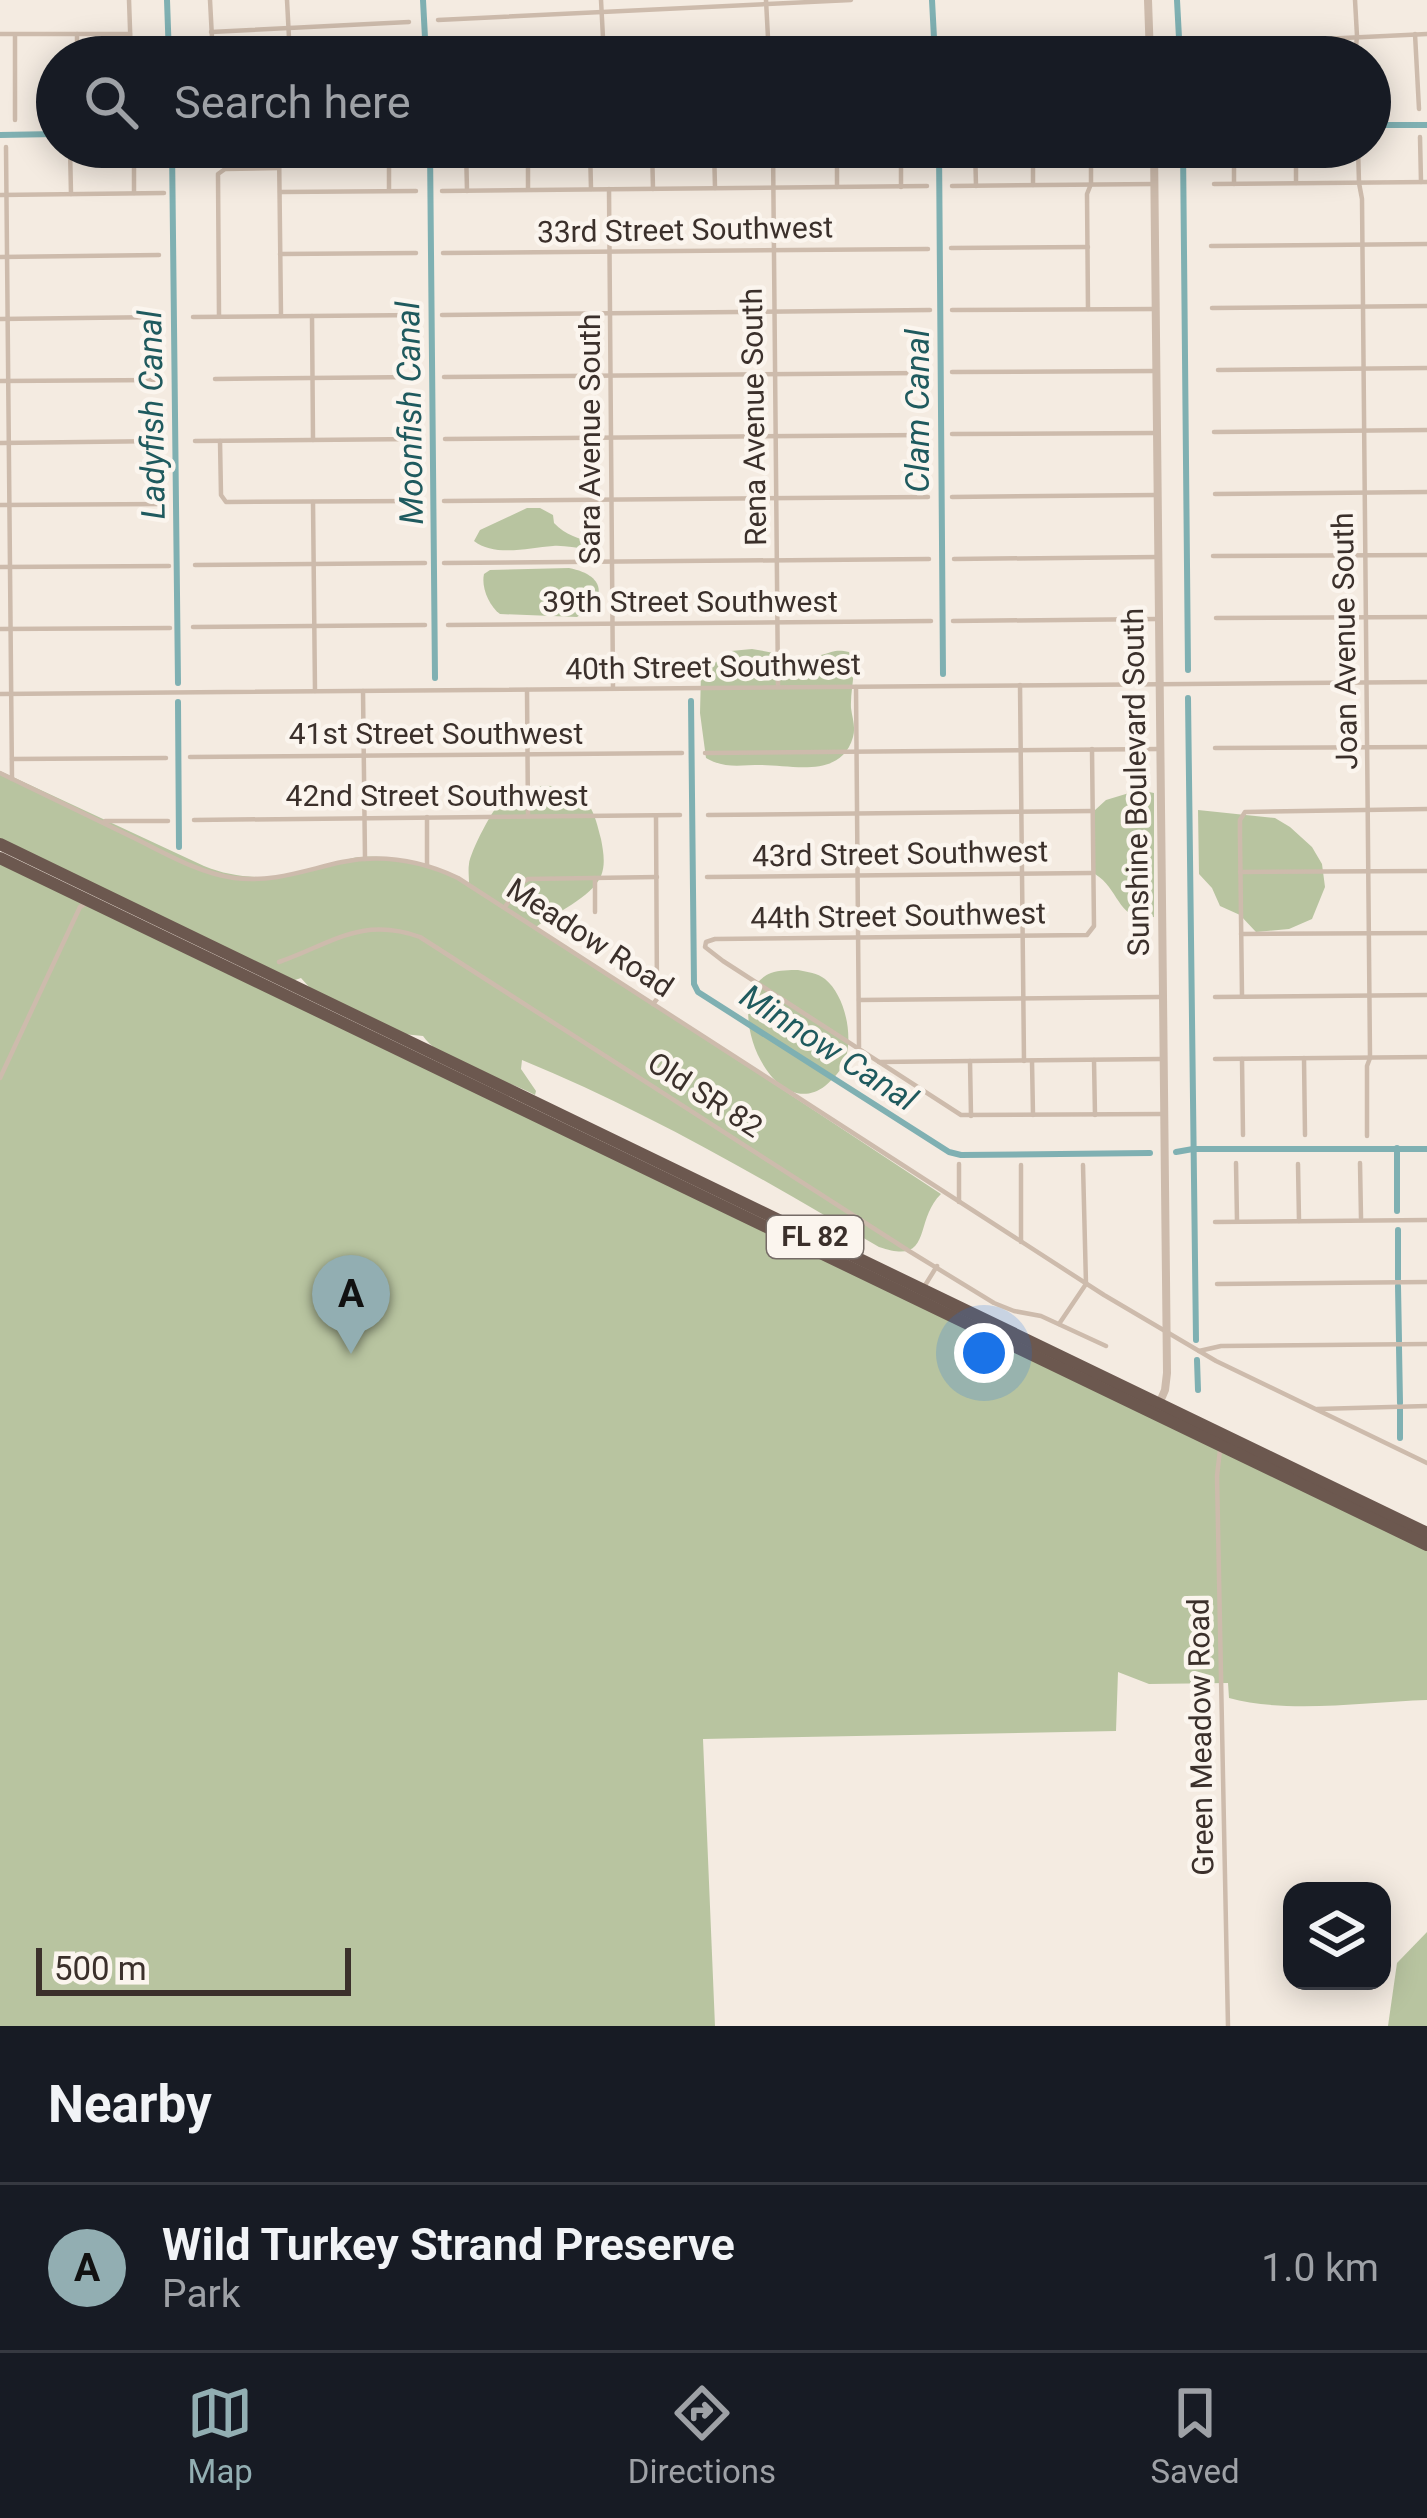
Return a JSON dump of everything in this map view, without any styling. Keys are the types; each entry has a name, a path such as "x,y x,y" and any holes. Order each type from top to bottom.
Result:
{"highway":[{"name":"FL 82","path":"0,844 1156,1409 1427,1533"},
{"name":"FL 82","path":"0,858 822,1254 995,1330 1009,1331 1221,1447 1427,1545"},
{"path":"89,901 99,898 164,928 183,931"},
{"path":"189,949 200,948 255,974 266,972"},
{"path":"271,989 283,987 335,1011 356,1015"}],"street":[{"path":"0,34 130,34 129,0"},
{"path":"210,0 212,36"},
{"path":"287,0 289,36"},
{"path":"602,0 603,36"},
{"path":"438,20 851,0"},
{"path":"1148,0 1149,36"},
{"path":"1355,0 1357,36 1427,34"},
{"path":"766,2 768,36"},
{"path":"212,32 409,22"},
{"path":"15,34 15,120"},
{"path":"1415,34 1419,109"},
{"path":"1214,184 1424,182 1420,136"},
{"path":"6,148 4,319 9,381 13,779"},
{"path":"70,168 71,194"},
{"path":"134,168 134,194"},
{"path":"219,317 218,174 225,169 279,168 281,316"},
{"path":"389,168 389,191"},
{"path":"466,168 466,190"},
{"path":"528,168 528,190"},
{"path":"590,168 591,189"},
{"path":"652,168 652,189"},
{"path":"715,168 715,188"},
{"name":"Rena Avenue South","path":"773,168 778,687"},
{"path":"838,168 838,188"},
{"path":"901,168 901,187"},
{"path":"976,168 976,186"},
{"path":"1034,168 1034,185"},
{"path":"1088,309 1090,168"},
{"name":"Sunshine Boulevard South","path":"1154,168 1167,1379 1156,1409"},
{"path":"1234,168 1234,184"},
{"path":"1296,168 1296,183"},
{"name":"Joan Avenue South","path":"1358,168 1363,244 1369,871 1367,1136"},
{"path":"952,186 1154,184"},
{"path":"442,191 927,186"},
{"name":"Sara Avenue South","path":"609,189 614,689"},
{"path":"280,192 416,191"},
{"path":"4,195 164,193"},
{"path":"1211,246 1427,244"},
{"path":"952,248 1088,247"},
{"name":"33rd Street Southwest","path":"443,253 928,249"},
{"path":"280,254 416,253"},
{"path":"4,257 159,255"},
{"path":"1212,308 1427,306"},
{"path":"952,310 1156,309"},
{"path":"442,315 930,310"},
{"path":"193,317 421,315"},
{"path":"311,316 313,440"},
{"path":"4,319 162,317"},
{"path":"1218,370 1427,368"},
{"path":"952,372 1156,370"},
{"path":"444,377 926,373"},
{"path":"215,379 418,377"},
{"path":"0,381 162,380"},
{"path":"1214,432 1427,430"},
{"path":"952,434 1157,433"},
{"path":"445,439 926,435"},
{"path":"194,441 418,439"},
{"path":"0,443 164,441"},
{"path":"220,441 221,495 230,503 419,501"},
{"path":"1215,494 1427,492"},
{"path":"952,496 1157,495"},
{"path":"444,501 928,497"},
{"path":"313,502 315,692"},
{"path":"0,505 164,504"},
{"path":"1214,556 1427,555"},
{"path":"954,559 1158,557"},
{"path":"444,563 929,559"},
{"path":"195,566 425,563"},
{"path":"0,567 169,566"},
{"path":"1216,619 1427,616"},
{"path":"952,621 1158,619"},
{"name":"39th Street Southwest","path":"448,625 932,621"},
{"path":"193,627 425,625"},
{"path":"0,629 170,628"},
{"name":"40th Street Southwest","path":"0,694 1427,682"},
{"path":"1020,685 1024,1060"},
{"path":"856,687 859,1049 961,1115 1163,1114"},
{"path":"527,690 528,817"},
{"path":"363,691 364,859"},
{"path":"1215,748 1427,747"},
{"path":"1092,749 1093,873"},
{"path":"706,753 1160,749"},
{"name":"41st Street Southwest","path":"190,757 682,753"},
{"path":"13,759 166,758"},
{"name":"Meadow Road","path":"0,773 198,868 232,878 281,878 364,859 427,866 458,878 1086,1284 1199,1351 1427,1463"},
{"path":"1242,996 1240,820 1245,812 1427,809"},
{"path":"708,815 1093,812"},
{"name":"42nd Street Southwest","path":"194,820 680,815"},
{"path":"653,1004 657,999 656,816"},
{"path":"427,818 427,866"},
{"path":"99,821 168,821"},
{"path":"1240,872 1427,871"},
{"name":"43rd Street Southwest","path":"707,877 1093,873"},
{"name":"44th Street Southwest","path":"859,1049 708,951 706,942 1087,935 1094,926 1093,873"},
{"path":"505,908 528,879 657,877"},
{"path":"595,878 595,912"},
{"path":"0,1078 80,907 89,901"},
{"name":"Old SR 82","path":"279,962 358,930 385,929 420,938 909,1252 1006,1309 1042,1316 1106,1346"},
{"path":"1241,934 1427,933"},
{"path":"1215,997 1427,995"},
{"path":"859,1000 1162,998"},
{"path":"1215,1059 1427,1057"},
{"path":"1304,1058 1305,1135"},
{"path":"879,1062 1162,1059"},
{"path":"1243,1059 1243,1135"},
{"path":"1032,1060 1033,1115"},
{"path":"1094,1060 1095,1114"},
{"path":"970,1061 971,1116"},
{"path":"1236,1163 1237,1222"},
{"path":"1360,1163 1361,1220"},
{"path":"959,1164 959,1202"},
{"path":"1298,1164 1299,1221"},
{"path":"1021,1165 1021,1242"},
{"path":"1059,1324 1086,1284 1083,1165"},
{"path":"1215,1222 1427,1220"},
{"path":"923,1296 937,1266"},
{"path":"1217,1284 1427,1282"},
{"path":"1199,1351 1221,1346 1427,1344"},
{"path":"1317,1409 1427,1406"},
{"name":"Green Meadow Road","path":"1221,1447 1217,1476 1228,2026"}],"green space":[{"path":"527,508 553,515 554,523 593,548 501,550 474,541 480,530"},
{"path":"569,568 590,576 598,588 594,602 577,617 500,614 485,590 484,574 490,570"},
{"path":"752,649 803,657 849,652 854,733 838,759 801,767 726,765 706,758 701,673 731,651"},
{"path":"0,771 204,866 249,877 389,857 469,883 473,850 503,799 536,786 559,787 580,796 594,816 603,848 603,871 589,891 536,927 941,1194 920,1238 908,1251 879,1247 614,1101 522,1060 521,1069 535,1095 475,1070 423,1036 403,1034 310,988 301,978 292,981 0,841"},
{"path":"1139,790 1154,793 1154,917 1142,918 1126,910 1095,874 1094,811 1106,800"},
{"path":"1198,810 1275,818 1312,847 1322,864 1325,887 1312,919 1289,929 1256,932 1240,915 1220,906 1199,874"},
{"path":"0,860 1427,1548 1427,1700 1327,1706 1251,1703 1229,1698 1228,1683 1149,1684 1118,1672 1116,1731 703,1739 715,2026 0,2026"},
{"path":"798,970 819,975 832,987 843,1007 848,1032 847,1055 839,1071 825,1086 805,1094 786,1089 770,1074 750,1029 749,1006 755,986 771,973"},
{"path":"1427,1932 1427,2026 1388,2026 1397,1963"}],"waterway":[{"name":"Ladyfish Canal","path":"167,0 168,36"},
{"name":"Moonfish Canal","path":"423,0 425,36"},
{"name":"Clam Canal","path":"932,0 934,36"},
{"path":"1177,0 1179,36"},
{"path":"1391,125 1427,125"},
{"path":"0,135 36,134"},
{"name":"Ladyfish Canal","path":"172,168 178,683"},
{"name":"Moonfish Canal","path":"430,168 435,678"},
{"name":"Clam Canal","path":"939,168 943,674"},
{"path":"1183,168 1188,670"},
{"path":"1188,698 1196,1340"},
{"name":"Minnow Canal","path":"691,701 694,984 698,992 949,1152 1150,1153"},
{"name":"Ladyfish Canal","path":"178,702 179,847"},
{"path":"1397,1148 1397,1211"},
{"path":"1176,1152 1427,1149"},
{"path":"1398,1230 1398,1279"},
{"path":"1398,1286 1399,1341"},
{"path":"1399,1347 1400,1403"},
{"path":"1197,1360 1198,1390"},
{"path":"1400,1409 1400,1438"}],"place":[{"name":"Wild Turkey Strand Preserve","path":"351,1354"}]}
